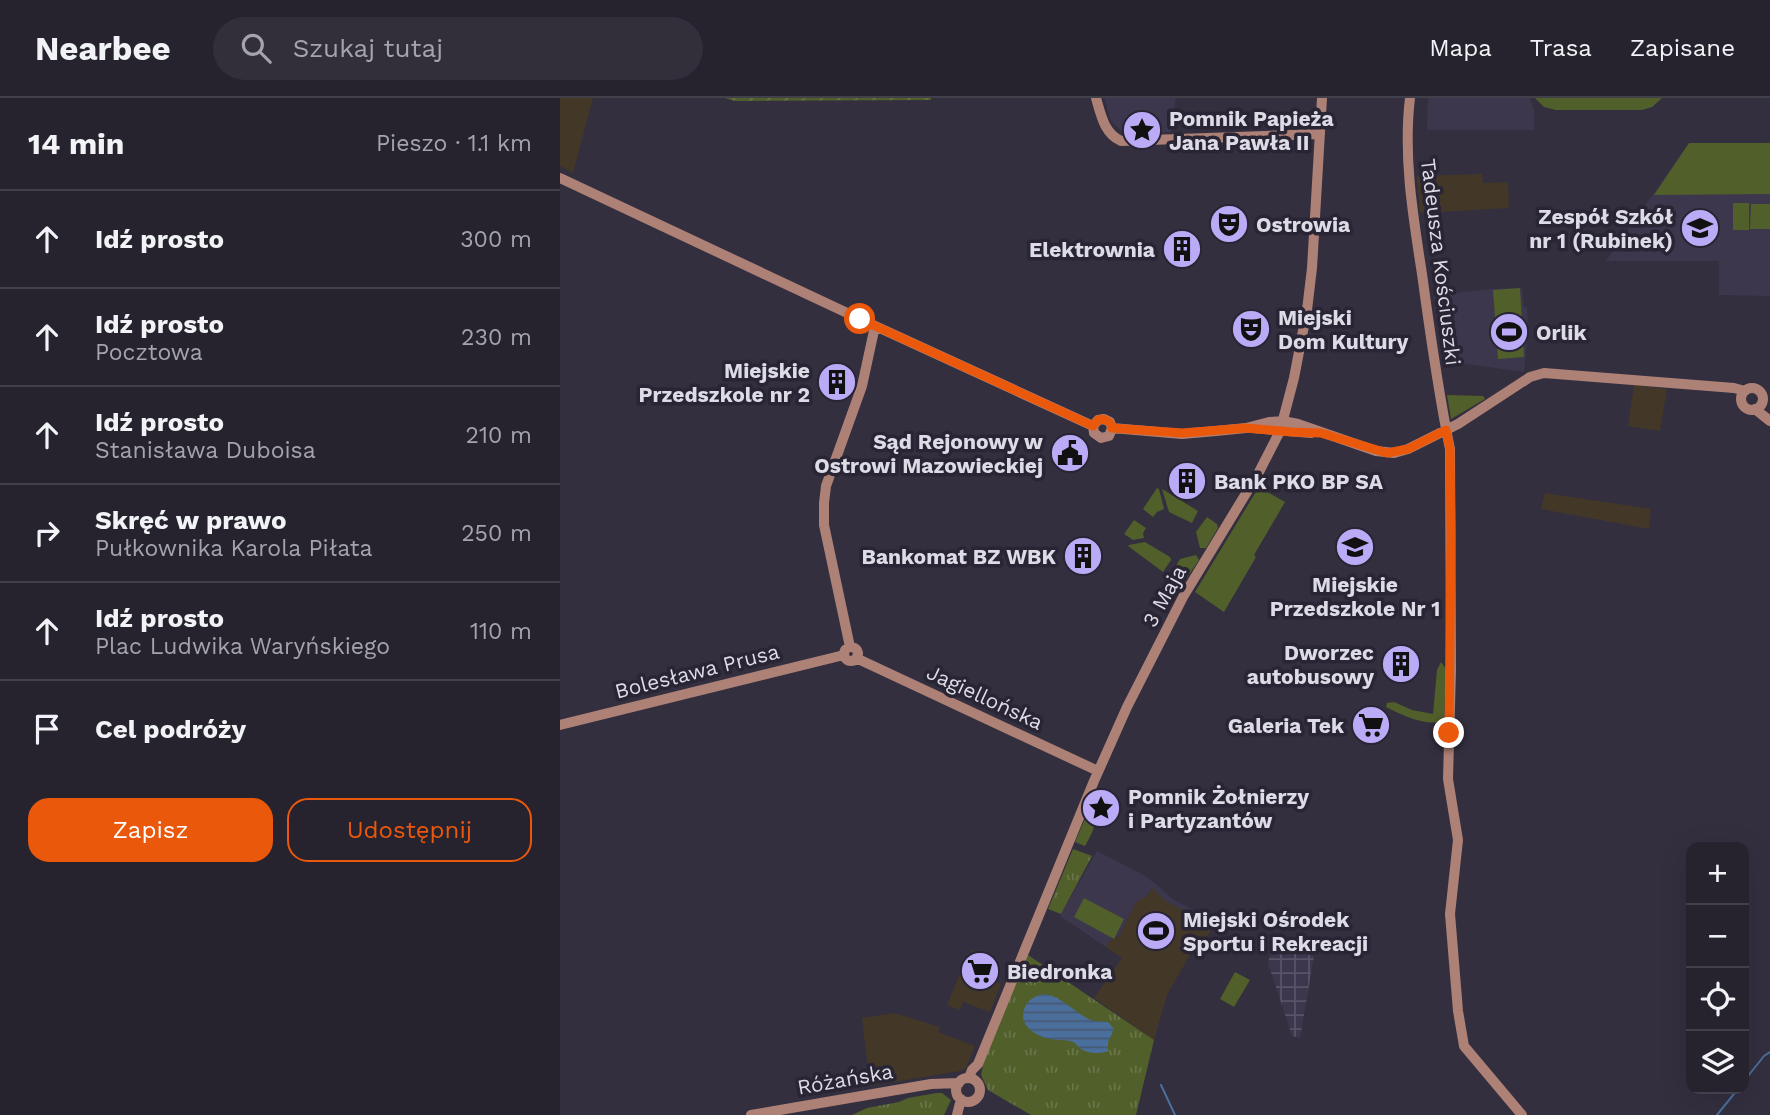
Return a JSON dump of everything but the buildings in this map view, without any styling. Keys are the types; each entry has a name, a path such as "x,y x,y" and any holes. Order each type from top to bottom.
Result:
{"street":[{"path":"1097,98 1108,131 1121,141 1320,134"},
{"name":"3 Maja","path":"965,1083 978,1072 978,1064 1098,771 1139,682 1177,609 1282,426 1307,310 1322,98"},
{"name":"Tadeusza Kościuszki","path":"1410,98 1410,185 1432,346 1450,449 1451,644 1448,779 1457,851 1450,914 1454,971 1464,1046 1522,1115"},
{"path":"560,178 1093,426 1098,420 1104,419 1110,422 1112,428 1182,433 1297,424 1376,451 1394,453 1446,430 1530,377 1544,373 1723,388 1743,394"},
{"path":"847,651 827,538 824,503 826,486 862,386 875,326"},
{"path":"1743,394 1752,388 1763,398 1770,420"},
{"path":"1743,394 1743,406 1747,409 1763,398"},
{"path":"1245,428 1269,422 1282,426"},
{"path":"1260,429 1271,449"},
{"name":"Jagiellońska","path":"847,651 856,650 856,658 1098,771"},
{"name":"Bolesława Prusa","path":"560,725 847,651"},
{"path":"965,1083 980,1087 979,1096 974,1101 963,1101 957,1094 965,1083"},
{"name":"Różańska","path":"751,1115 931,1084 965,1083"},
{"path":"957,1115 963,1101"}],"shaded area":[{"path":"560,98 593,98 573,173 560,166"},
{"path":"1104,98 1176,98 1171,132 1126,135 1111,121"},
{"path":"1428,98 1530,98 1534,111 1534,130 1427,130"},
{"name":"Zespół Szkół nr 1 (Rubinek)","path":"1689,143 1770,143 1770,296 1719,295 1719,261 1606,261"},
{"path":"1482,174 1483,183 1508,182 1509,208 1420,213 1417,176"},
{"path":"1522,288 1524,307 1527,307 1528,333 1524,372 1466,364 1444,367 1434,295"},
{"path":"1634,385 1667,389 1660,431 1628,426"},
{"path":"1545,493 1651,509 1649,529 1541,509"},
{"path":"1097,851 1140,873 1171,898 1194,911 1210,916 1209,921 1166,901 1152,888 1147,896 1136,902 1119,936 1109,941 1106,947 1060,916"},
{"path":"1152,888 1192,915 1215,924 1206,939 1195,946 1167,995 1154,1040 1094,998 1122,958 1106,947 1109,941 1119,936 1136,902 1147,896"},
{"path":"1273,943 1283,950 1287,948 1314,956 1300,1038 1292,1036 1268,963"},
{"path":"972,950 998,960 990,980 1001,984 990,1012 963,1002 960,1010 947,1005"},
{"path":"894,1013 940,1027 938,1032 975,1046 966,1068 870,1086 862,1018"}],"green space":[{"path":"725,98 931,98 931,100 735,101"},
{"path":"1535,98 1662,98 1652,107 1642,110 1556,110 1544,107"},
{"path":"1689,143 1770,143 1770,194 1654,195"},
{"path":"1733,203 1749,203 1749,230 1733,230"},
{"path":"1751,204 1770,204 1770,229 1750,229"},
{"name":"Orlik","path":"1520,288 1524,357 1498,359 1493,290"},
{"path":"1447,395 1483,396 1485,399 1451,419"},
{"path":"1157,488 1164,509 1153,517 1143,509"},
{"path":"1260,488 1285,502 1224,612 1195,592"},
{"path":"1162,489 1198,511 1192,523 1169,512"},
{"path":"1207,517 1217,524 1218,528 1206,548 1200,548 1196,532"},
{"path":"1134,520 1146,528 1144,538 1133,540 1124,534"},
{"path":"1145,542 1170,557 1171,560 1163,572 1128,546"},
{"path":"1196,555 1199,560 1182,585 1171,578 1180,559"},
{"path":"1441,662 1446,669 1444,721 1422,721 1386,707 1387,703 1394,702 1412,710 1433,714 1437,670"},
{"path":"1090,807 1094,823 1085,846 1075,842"},
{"path":"1073,849 1092,856 1061,914 1048,909"},
{"path":"1084,898 1124,919 1114,939 1074,917"},
{"path":"1025,953 1154,1040 1136,1115 1031,1115 988,1090 981,1075 984,1060"},
{"path":"1235,972 1250,980 1234,1007 1220,999"},
{"path":"942,1093 951,1100 944,1115 852,1115 867,1108"}],"water":[{"path":"1045,994 1057,998 1091,1020 1108,1022 1114,1029 1108,1042 1108,1051 1087,1052 1073,1042 1053,1040 1034,1033 1024,1021 1025,1006 1032,999"}],"waterway":[{"path":"1749,1075 1770,1052"},
{"path":"1161,1085 1175,1115"},
{"path":"1717,1115 1734,1094"}],"place":[{"name":"Pomnik Papieża Jana Pawła II","path":"1142,130"},
{"name":"Ostrowia","path":"1229,224"},
{"name":"Zespół Szkół nr 1 (Rubinek)","path":"1700,228"},
{"name":"Elektrownia","path":"1182,249"},
{"name":"Miejski Dom Kultury","path":"1251,329"},
{"name":"Orlik","path":"1509,332"},
{"name":"Miejskie Przedszkole nr 2","path":"837,382"},
{"name":"Sąd Rejonowy w Ostrowi Mazowieckiej","path":"1070,453"},
{"name":"Bank PKO BP SA","path":"1187,481"},
{"name":"Miejskie Przedszkole Nr 1","path":"1355,547"},
{"name":"Bankomat BZ WBK","path":"1083,556"},
{"name":"Dworzec autobusowy","path":"1401,664"},
{"name":"Galeria Tek","path":"1371,725"},
{"name":"Pomnik Żołnierzy i Partyzantów","path":"1101,808"},
{"name":"Miejski Ośrodek Sportu i Rekreacji","path":"1156,931"},
{"name":"Biedronka","path":"980,971"}],"route":[{"path":"860,319 1093,426 1098,420 1104,419 1110,422 1112,428 1182,433 1245,428 1321,433 1387,453 1408,449 1446,430 1450,449 1451,535 1449,733"}]}
